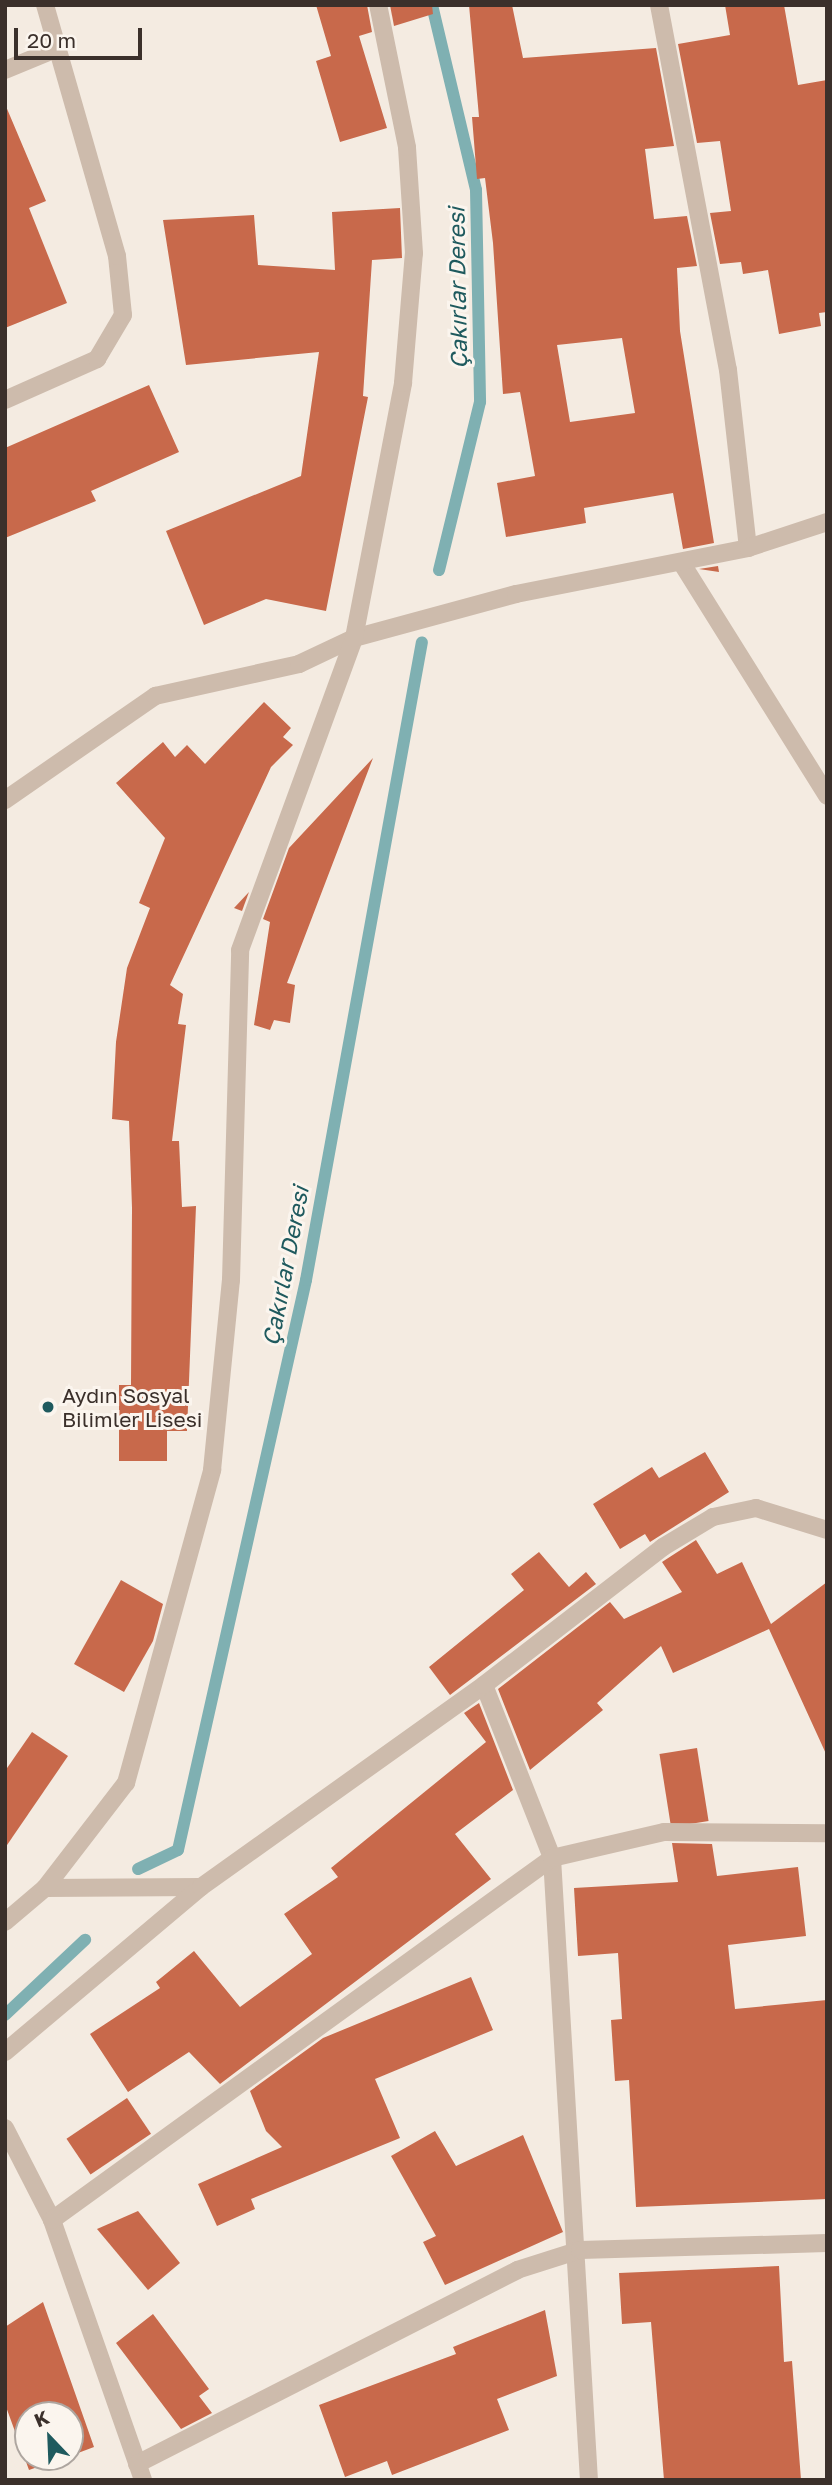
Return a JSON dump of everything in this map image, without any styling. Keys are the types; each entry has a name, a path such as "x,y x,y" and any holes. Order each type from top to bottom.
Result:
{"street":[{"path":"5,400 97,359 123,315 117,256 45,5"},
{"path":"5,1922 45,1888 126,1783 187,1578 212,1470 231,1280 240,950 354,638 403,383 414,253 407,147 378,5"},
{"path":"659,5 728,370 748,548"},
{"path":"5,70 56,49"},
{"path":"5,800 155,696 299,664 354,638 516,594 748,548 825,526"},
{"path":"681,562 827,796"},
{"path":"5,2052 201,1887 484,1685 575,1612 713,1517 756,1508 827,1530"},
{"path":"484,1685 552,1857 580,2250 589,2480"},
{"path":"52,2220 552,1857 664,1832 827,1833"},
{"path":"45,1888 201,1887"},
{"path":"5,2128 52,2220 140,2472 517,2270 580,2250 827,2243"}],"building":[{"path":"316,5 367,5 372,32 359,36 387,128 340,142 316,61 331,56"},
{"path":"390,5 432,5 433,14 394,26"},
{"path":"469,5 512,5 523,58 656,48 674,146 645,149 654,219 687,216 697,266 677,268 680,331 714,543 683,549 673,493 584,508 586,523 506,537 497,483 535,476 520,392 503,394 493,243 485,178 477,179 472,117 479,117","holes":["622,338 635,413 570,422 557,345"]},
{"path":"725,5 784,5 798,85 827,80 827,312 819,313 821,326 779,334 768,270 743,274 741,262 720,264 710,213 731,211 720,141 697,143 678,44 730,35"},
{"path":"5,104 46,201 29,208 67,303 5,328"},
{"path":"400,208 402,258 372,260 363,396 368,397 326,611 266,599 204,625 166,531 301,476 319,352 186,365 163,220 254,215 258,265 335,270 332,212"},
{"path":"149,385 179,452 91,491 96,501 5,538 5,448"},
{"path":"718,566 719,572 699,569"},
{"path":"264,702 291,728 283,737 293,745 271,767 170,985 183,994 178,1024 186,1025 172,1141 179,1141 182,1207 196,1206 187,1431 167,1431 167,1461 119,1461 119,1385 131,1385 132,1208 129,1121 112,1119 116,1042 127,968 150,908 139,903 165,838 116,783 163,742 175,757 187,745 205,764"},
{"path":"373,758 287,983 295,985 290,1023 274,1020 270,1030 254,1025 270,922 263,919 289,848"},
{"path":"249,892 242,911 234,908"},
{"path":"705,1452 729,1492 650,1542 645,1534 620,1549 593,1504 652,1467 659,1478"},
{"path":"696,1540 717,1574 742,1562 771,1624 827,1582 827,1756 769,1629 673,1673 661,1646 597,1703 603,1710 530,1770 498,1689 610,1602 624,1619 682,1592 662,1562"},
{"path":"539,1552 569,1587 586,1572 596,1584 450,1695 429,1667 524,1590 511,1574"},
{"path":"121,1580 163,1604 153,1641 124,1692 74,1664"},
{"path":"479,1703 513,1790 455,1834 491,1879 220,2084 189,2052 128,2092 90,2034 160,1988 156,1982 194,1951 240,2007 312,1954 284,1914 338,1877 331,1868 486,1742 464,1713"},
{"path":"32,1732 68,1756 5,1848 5,1771"},
{"path":"697,1748 709,1821 671,1827 659,1754"},
{"path":"672,1843 712,1844 717,1876 798,1867 806,1936 728,1945 735,2009 827,2000 827,2199 636,2207 629,2080 615,2081 611,2020 622,2019 618,1953 578,1956 574,1888 678,1882"},
{"path":"471,1977 493,2030 375,2079 400,2138 251,2199 255,2209 217,2226 198,2184 282,2147 266,2131 250,2091 323,2038"},
{"path":"127,2098 151,2134 91,2174 66,2139"},
{"path":"435,2131 456,2166 523,2135 563,2232 445,2285 423,2242 436,2236 391,2156"},
{"path":"138,2211 180,2263 148,2290 97,2229"},
{"path":"779,2266 784,2362 792,2361 801,2480 664,2480 651,2322 622,2324 619,2273"},
{"path":"43,2302 78,2401 14,2401 14,2429 5,2404 5,2327"},
{"path":"545,2310 557,2376 497,2399 509,2430 392,2475 387,2461 345,2477 319,2405 456,2354 453,2347"},
{"path":"153,2314 209,2389 199,2396 212,2413 181,2429 116,2343"},
{"path":"84,2419 94,2447 84,2451"}],"waterway":[{"name":"Çakırlar Deresi","path":"432,5 476,190 480,402 439,570"},
{"name":"Çakırlar Deresi","path":"138,1869 178,1850 306,1280 422,642"},
{"name":"Çakırlar Deresi","path":"5,2015 85,1940"}],"place":[{"name":"Aydın Sosyal Bilimler Lisesi","path":"48,1407"}]}
